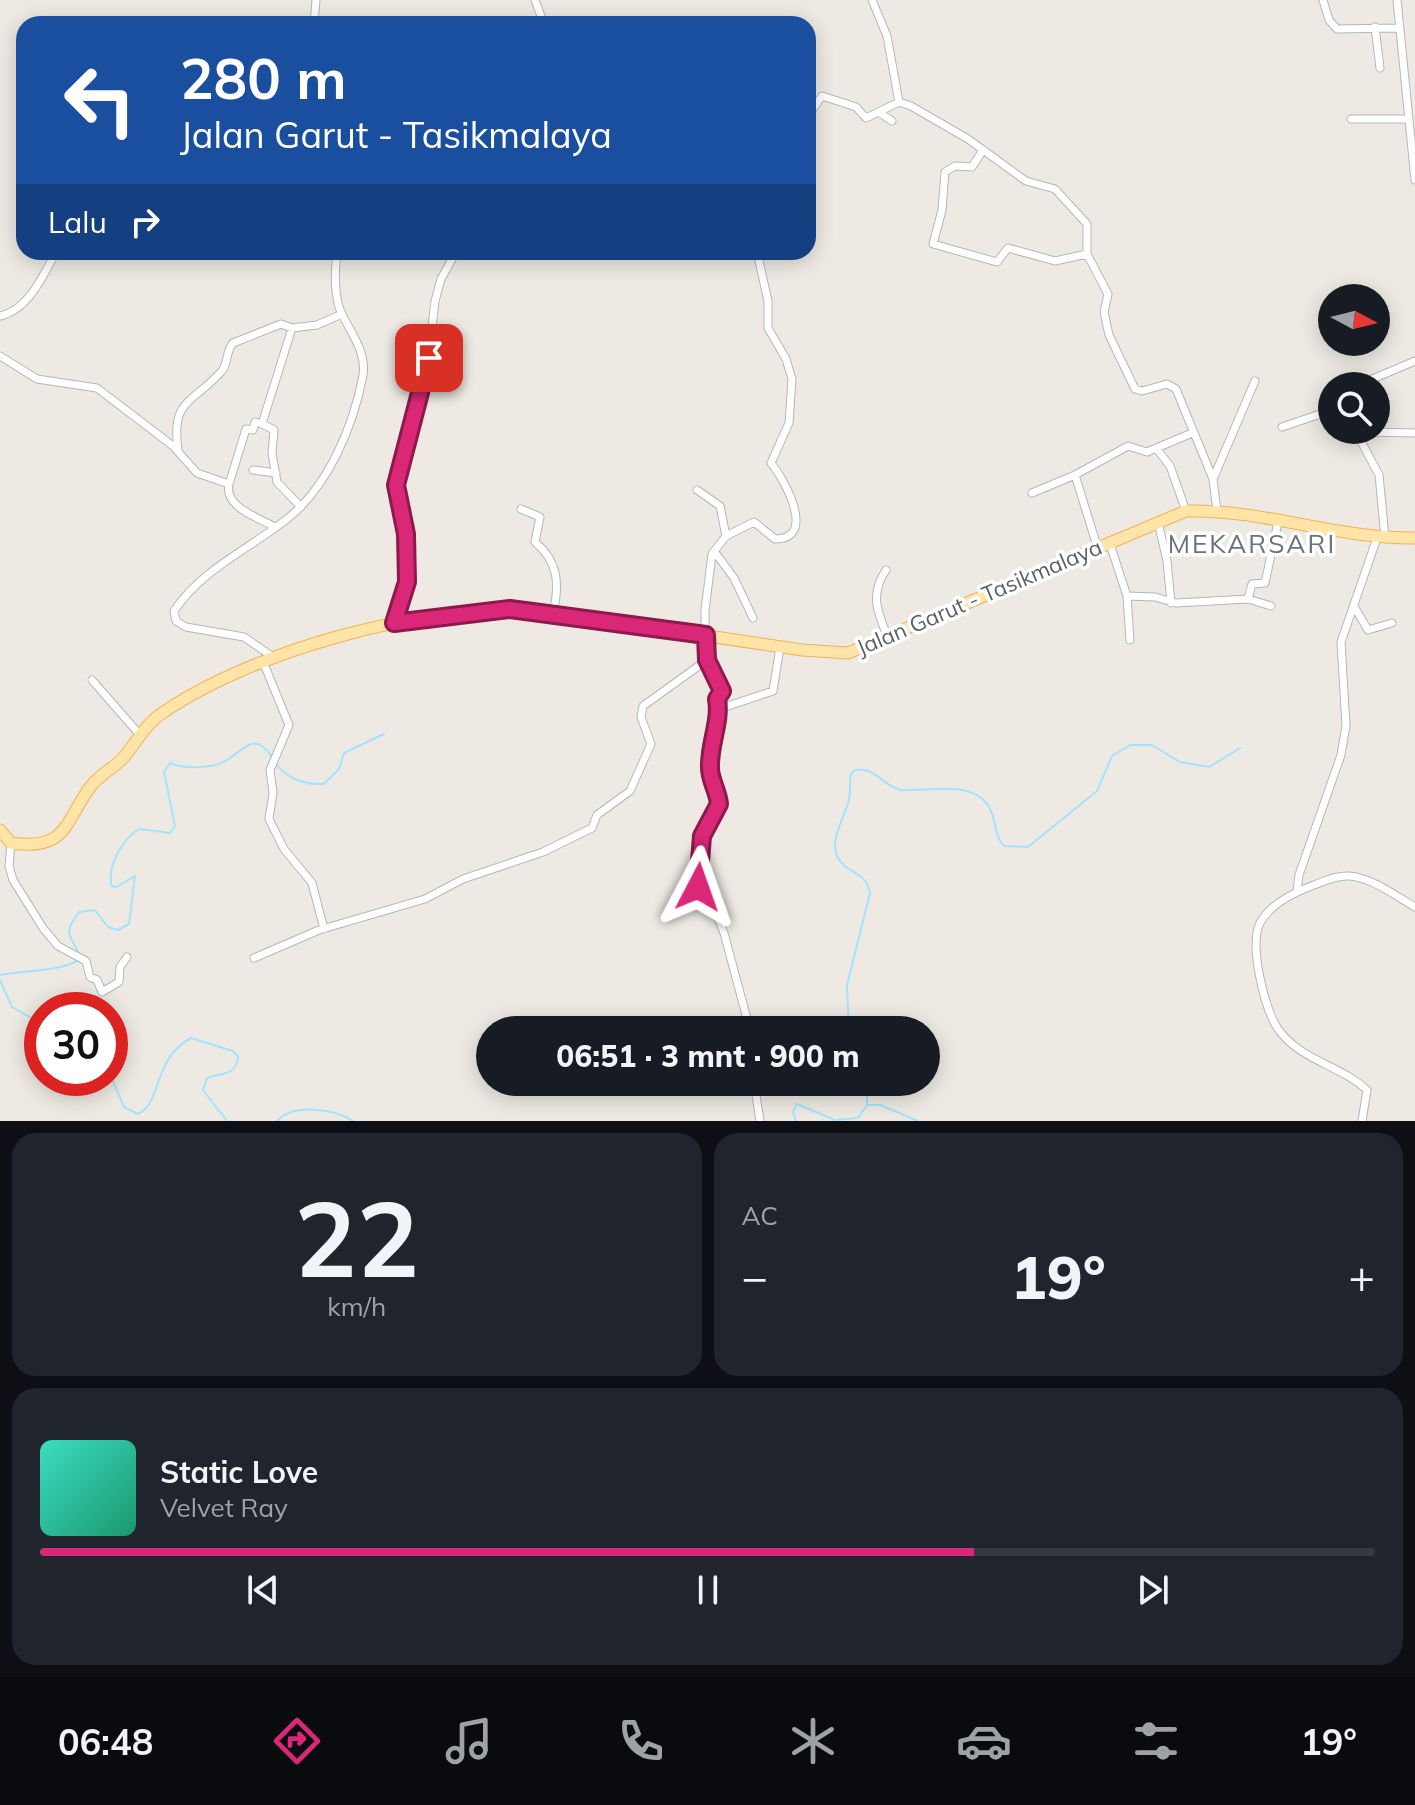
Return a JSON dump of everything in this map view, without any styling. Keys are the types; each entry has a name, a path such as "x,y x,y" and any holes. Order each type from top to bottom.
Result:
{"main road":[{"name":"Jalan Garut - Tasikmalaya","path":"11,843 34,845 59,836 71,823 94,782 123,759 140,735 179,703 265,663 367,627 496,610 553,613 780,647 848,653 1157,520 1186,511 1217,511 1381,538 1415,538"},
{"path":"0,830 11,843"}],"street":[{"path":"872,0 887,36 899,102"},
{"path":"1323,0 1333,27 1399,28"},
{"path":"1397,0 1415,180"},
{"path":"1375,27 1380,68"},
{"path":"816,105 822,96 856,107 866,118 899,102 911,106 983,150 1026,181 1050,186 1059,192 1088,227 1087,254 1108,294 1104,312 1110,340 1135,389 1174,386 1213,479 1217,511"},
{"path":"880,113 892,121"},
{"path":"1351,119 1408,119"},
{"path":"983,150 972,167 955,166 945,172 942,210 933,244 997,262 1008,248 1055,261 1087,254"},
{"path":"0,316 14,311 30,295 51,260"},
{"path":"324,929 311,880 284,849 271,825 273,793 269,774 289,725 263,650 244,637 186,627 176,621 174,611 188,593 301,507 313,494 338,448 364,371 360,348 342,314 334,280 336,260"},
{"path":"394,623 407,582 406,534 396,485 414,411 426,379 435,301 441,279 452,260"},
{"path":"746,1016 724,933 713,906 698,887 702,836 719,804 710,768 711,741 721,689 707,660 705,610 714,551 726,536 755,522 779,540 790,533 796,517 786,482 771,463 789,423 792,379 780,346 768,328 768,301 759,260"},
{"path":"178,451 175,429 178,412 222,372 233,343 281,324 292,328 317,325 342,314"},
{"path":"262,424 292,328"},
{"path":"0,356 37,379 97,388 178,451 197,473 229,484"},
{"path":"1389,372 1415,361"},
{"path":"1213,479 1255,381"},
{"path":"1282,427 1318,415"},
{"path":"275,527 230,501 229,484 246,429 253,430 255,422 274,430 272,453 279,485 301,507"},
{"path":"1032,493 1075,475 1128,446 1143,452 1192,433"},
{"path":"1390,433 1415,433"},
{"path":"1297,891 1299,875 1341,755 1346,726 1339,658 1341,642 1381,538 1379,475 1362,444"},
{"path":"1156,448 1170,466 1186,511"},
{"path":"253,470 276,473"},
{"path":"1075,475 1127,596 1130,640"},
{"path":"697,490 720,506 726,536"},
{"path":"521,509 540,517 535,542 549,552 559,587 553,613"},
{"path":"1157,520 1167,561 1171,603"},
{"path":"1248,599 1253,583 1265,583 1278,522"},
{"path":"714,551 734,578 753,618"},
{"path":"886,570 874,600 888,638"},
{"path":"1127,596 1155,597 1171,603 1248,599 1271,606"},
{"path":"1355,608 1368,630 1392,623"},
{"path":"719,709 773,691 780,647"},
{"path":"263,650 265,663"},
{"path":"254,958 324,929 425,899 463,879 543,852 592,828 597,815 630,791 651,744 641,717 643,706 707,660"},
{"path":"92,680 140,735"},
{"path":"11,843 9,866 13,880 51,939 80,958 90,977 97,980 104,992 119,982 120,967 127,957"},
{"path":"1362,1121 1368,1091 1355,1078 1299,1050 1278,1028 1262,989 1259,926 1270,911 1297,891 1349,876 1415,907"},
{"path":"756,1096 760,1121"}],"waterway":[{"path":"276,764 297,780 324,784 339,769 344,753 384,734"},
{"path":"80,956 69,935 70,926 79,912 95,910 108,927 118,930 129,924 135,876 116,887 112,886 111,878 114,862 127,839 139,829 170,833 175,826 164,772 170,763 191,767 215,765 250,744 261,745 273,758"},
{"path":"848,1016 847,985 870,893 864,879 845,866 835,851 837,833 849,799 851,774 855,770 869,771 901,790 951,789 975,794 991,811 1004,846 1028,847 1097,791 1112,756 1130,745 1152,745 1180,762 1209,767 1240,748"},
{"path":"0,975 50,969 77,961"},
{"path":"0,980 12,1007 24,1014"},
{"path":"119,1096 124,1107 138,1114 146,1109 170,1057 191,1038 233,1051 238,1057 231,1071 207,1078 203,1090 227,1121"},
{"path":"796,1121 793,1112 797,1104 835,1120 858,1118 867,1105 867,1096"},
{"path":"867,1105 880,1105 918,1121"},
{"path":"277,1121 284,1115 303,1110 336,1113 353,1121"}],"district":[{"name":"MEKARSARI","path":"1252,544"}],"route":[{"path":"429,358 395,491 406,534 407,582 394,623 510,609 706,635 707,660 722,691 717,699 719,709 711,741 710,768 719,804 702,836 698,887"}]}
